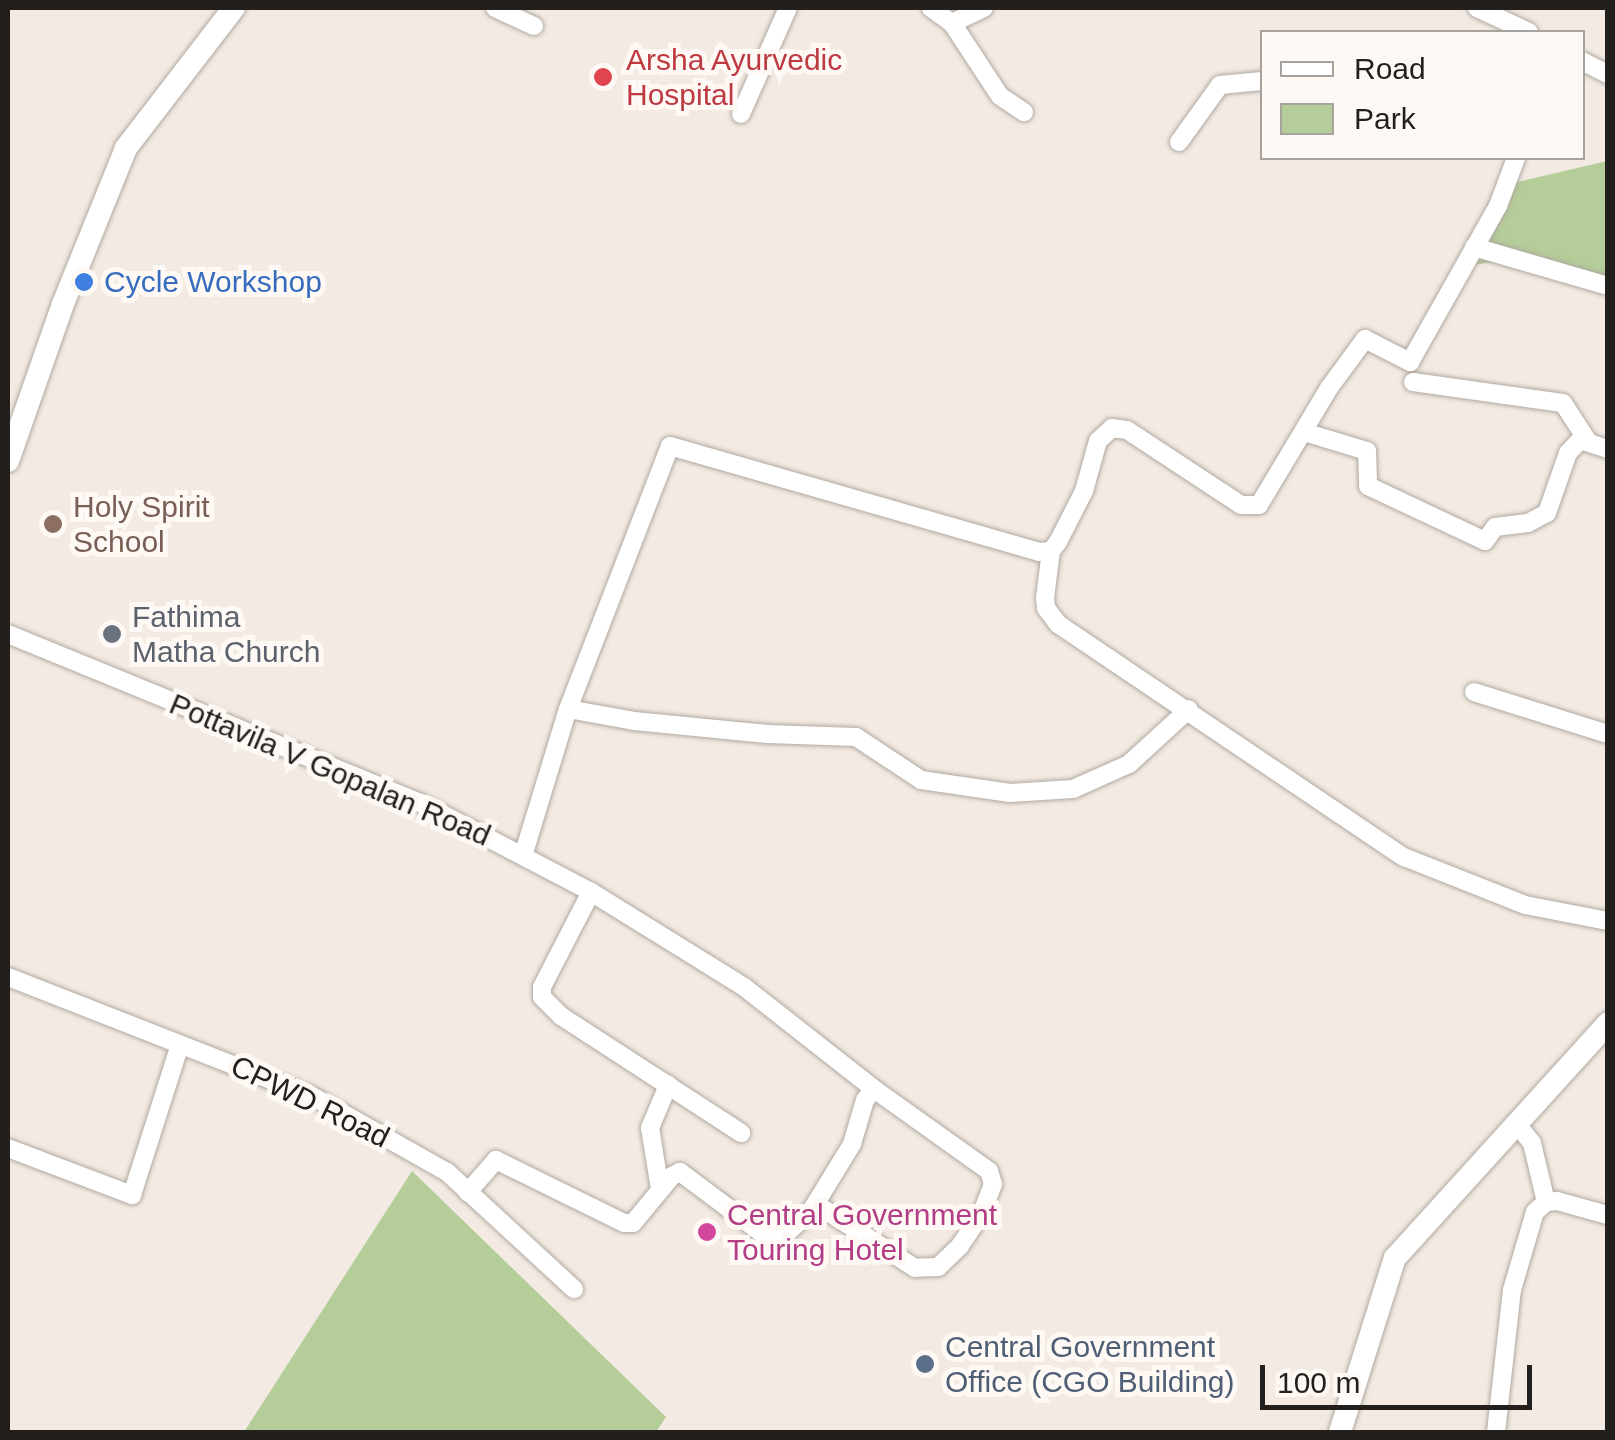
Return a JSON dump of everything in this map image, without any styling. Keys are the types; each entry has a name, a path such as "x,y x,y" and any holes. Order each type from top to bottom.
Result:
{"street":[{"path":"8,460 63,304 126,148 234,8"},
{"path":"494,8 534,26"},
{"path":"742,114 788,8"},
{"path":"931,8 952,23 1000,96 1024,112"},
{"path":"952,23 984,8"},
{"path":"1476,8 1525,30"},
{"path":"1585,62 1608,74"},
{"path":"1179,142 1220,85 1260,81"},
{"path":"1515,160 1498,206 1410,362 1365,339 1329,388 1259,505 1241,505 1127,430 1112,428 1098,441 1084,492 1050,551 1045,598 1050,616 1404,857 1525,905 1608,921"},
{"path":"1474,247 1608,286"},
{"path":"1413,382 1563,403 1588,440"},
{"path":"1304,432 1367,451 1368,486 1485,541 1495,528 1528,523 1547,513 1568,453 1580,440 1608,449"},
{"path":"523,856 568,708 670,446 1039,552 1050,551"},
{"name":"Pottavila V Gopalan Road","path":"8,634 421,803 591,892 744,987 874,1089 990,1171 993,1184 982,1212 960,1246 938,1267 915,1268 825,1210 811,1211"},
{"path":"1474,692 1608,734"},
{"path":"568,708 634,721 767,734 856,737 921,780 1010,793 1072,788 1129,764 1189,709"},
{"path":"591,892 542,987 542,997 562,1016 741,1133"},
{"path":"8,999 12,979"},
{"name":"CPWD Road","path":"12,979 312,1096 448,1172 574,1289"},
{"path":"1340,1432 1395,1258 1608,1023"},
{"path":"8,1148 132,1195 180,1045"},
{"path":"660,1190 650,1128 668,1085"},
{"path":"468,1192 496,1160 624,1223 633,1223 680,1172 771,1240 795,1228 811,1211 852,1144 866,1100 874,1089"},
{"path":"1496,1432 1512,1290 1528,1230 1546,1202 1532,1143 1517,1124"},
{"path":"1546,1202 1570,1203 1608,1215"}],"green space":[{"path":"1607,161 1607,295 1582,277 1514,259 1473,265 1509,184"},
{"path":"412,1171 666,1417 656,1432 244,1432"}],"place":[{"name":"Arsha Ayurvedic Hospital","path":"603,77"},
{"name":"Cycle Workshop","path":"84,282"},
{"name":"Holy Spirit School","path":"53,524"},
{"name":"Fathima Matha Church","path":"112,634"},
{"name":"Central Government Touring Hotel","path":"707,1232"},
{"name":"Central Government Office (CGO Building)","path":"925,1364"}]}
